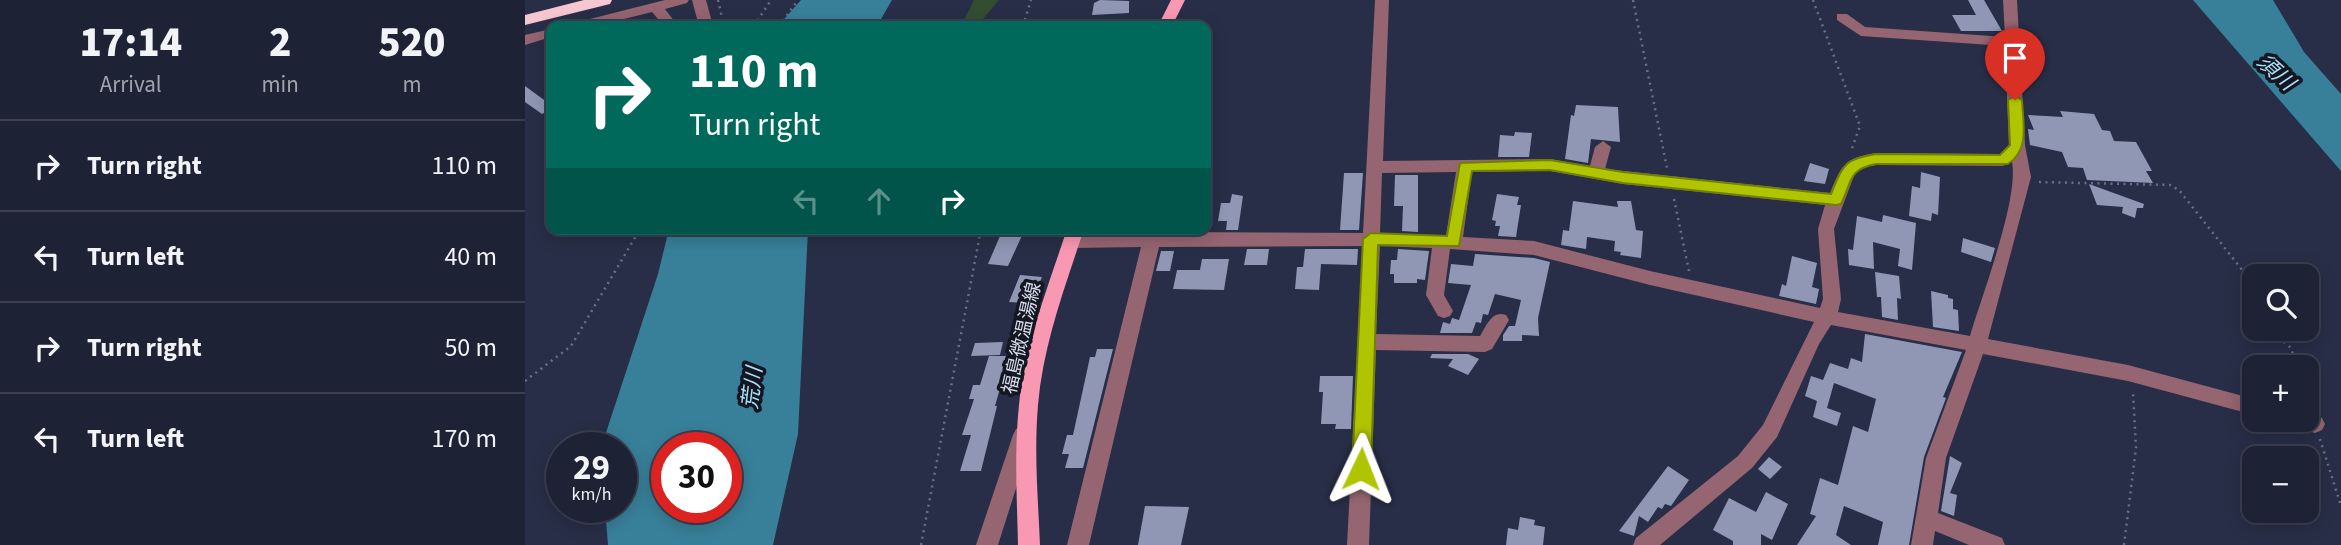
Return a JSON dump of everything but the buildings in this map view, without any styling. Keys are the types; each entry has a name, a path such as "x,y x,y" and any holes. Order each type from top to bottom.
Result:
{"highway":[{"path":"525,6 548,0"},
{"path":"525,20 604,0"}],"main road":[{"path":"1168,21 1178,0"},
{"name":"福島微温湯線","path":"1029,545 1027,423 1031,384 1049,306 1074,235"}],"street":[{"path":"599,21 682,0"},
{"path":"699,0 705,21"},
{"path":"1359,545 1382,0"},
{"path":"1922,545 1936,458 1977,343 2023,177 2017,145 2010,0"},
{"path":"656,7 667,21"},
{"path":"1842,17 1861,31 2012,42"},
{"path":"525,40 546,34"},
{"path":"1644,545 1745,462 1770,431 1812,340 1827,317 1832,299 1826,229 1848,170 1857,162 1876,159 2003,160 2012,154 2017,145"},
{"path":"1596,173 1603,148"},
{"path":"1374,167 1550,165 1596,173 1836,200"},
{"path":"1444,311 1435,295 1465,166"},
{"path":"1074,235 1151,239 1371,239 1497,244 1550,250 1605,267 1691,287 1827,317 2133,374 2242,404"},
{"path":"1078,545 1151,239"},
{"path":"1367,342 1485,344 1500,320"},
{"path":"987,545 1027,423"},
{"path":"1926,518 1994,545"}],"path":[{"path":"718,0 723,21"},
{"path":"757,21 771,0"},
{"path":"783,21 798,0"},
{"path":"1025,21 1031,0"},
{"path":"1633,0 1691,287"},
{"path":"1813,0 1860,125 1848,158 1848,170"},
{"path":"2023,177 2036,182 2170,186 2179,190 2242,270"},
{"path":"525,381 571,346 636,235"},
{"path":"921,545 980,235"},
{"path":"2283,341 2291,348 2293,355"},
{"path":"2123,545 2136,448 2133,374"},
{"path":"2311,432 2341,506"}],"green space":[{"path":"974,0 999,0 981,21 964,21"}],"water":[{"path":"801,0 892,0 880,21 782,21"},
{"name":"須川","path":"2193,0 2273,0 2304,52 2341,94 2341,171"},
{"name":"荒川","path":"668,235 808,235 798,434 773,545 608,545 606,523 637,523 637,432 606,432 658,274"}],"route":[{"path":"1361,469 1371,239 1454,242 1465,166 1550,165 1623,178 1836,200 1848,170 1857,162 1876,159 2003,160 2012,154 2017,145 2015,100"}]}
